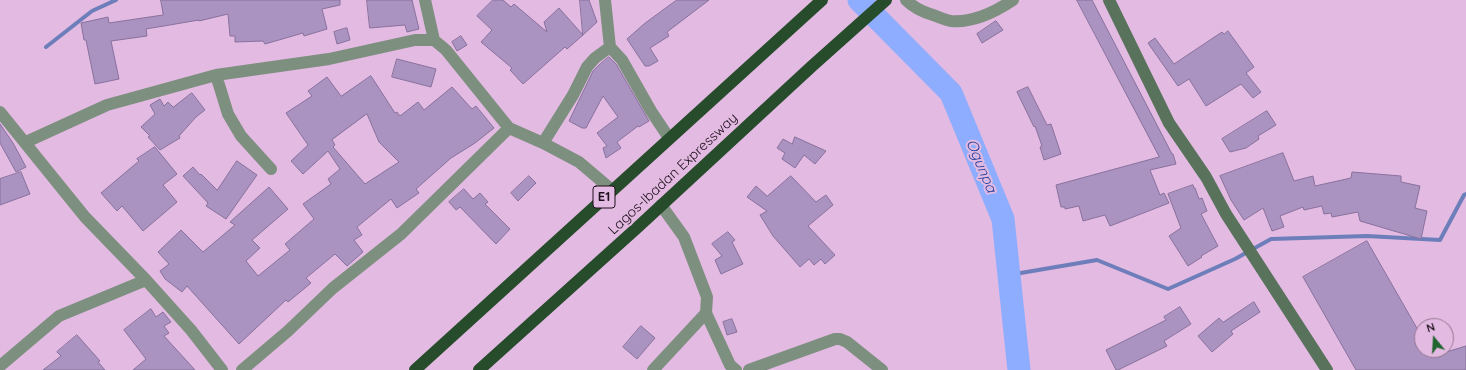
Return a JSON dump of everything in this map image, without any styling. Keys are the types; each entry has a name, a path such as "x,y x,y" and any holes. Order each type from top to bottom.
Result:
{"highway":[{"name":"Lagos-Ibadan Expressway","path":"415,370 822,0"},
{"name":"Lagos-Ibadan Expressway","path":"479,370 886,0"}],"street":[{"path":"425,0 434,40 446,50 509,128 543,143 579,162 612,190"},
{"path":"605,0 610,47 622,60 650,111 669,138"},
{"path":"906,0 910,4 927,13 950,21 974,19 1002,8 1013,0"},
{"path":"1110,0 1170,123 1206,177 1226,214 1327,370"},
{"path":"26,142 106,105 216,75 330,59 415,40 434,40"},
{"path":"543,143 573,95 584,71 595,58 610,47"},
{"path":"216,75 228,114 241,136 271,169"},
{"path":"0,112 26,142 85,217 146,280 191,330 222,370"},
{"path":"242,370 288,331 333,288 401,234 509,128"},
{"path":"661,205 684,237 707,297 706,313 730,365 736,370"},
{"path":"0,366 59,316 146,280"},
{"path":"653,370 706,313"},
{"path":"749,370 835,339 840,339 847,342 882,370"}],"building":[{"path":"161,0 340,0 340,5 322,9 327,29 304,36 303,33 265,44 263,41 235,42 235,36 230,36 228,14 199,21 146,29 147,36 111,41 119,79 95,84 81,23 108,17 109,23 163,15"},
{"path":"367,0 412,0 419,29 407,32 405,25 370,28"},
{"path":"493,0 503,0 511,7 514,4 547,32 544,22 559,8 583,35 567,49 565,47 523,84 510,70 512,68 481,42 492,30 477,16"},
{"path":"580,0 589,0 597,22 583,35"},
{"path":"677,0 709,0 667,32 669,36 650,48 658,61 649,66 645,66 627,39 644,24"},
{"path":"1077,0 1092,0 1173,154 1176,164 1150,170 1160,195 1164,193 1169,203 1110,226 1105,215 1083,221 1079,206 1065,209 1065,207 1061,207 1056,185 1159,157"},
{"path":"996,21 1003,30 982,43 977,34"},
{"path":"347,28 350,40 337,44 334,32"},
{"path":"1228,31 1254,67 1246,73 1261,92 1253,98 1241,84 1206,106 1189,79 1178,86 1148,43 1155,38 1174,64 1222,32 1224,34"},
{"path":"461,36 467,45 457,51 452,42"},
{"path":"609,57 616,64 649,121 639,127 638,126 617,142 621,148 606,158 603,148 607,146 597,133 618,117 603,96 586,128 582,128 569,121 593,71"},
{"path":"397,59 436,69 431,87 392,77"},
{"path":"371,76 395,113 397,112 400,116 418,102 424,110 452,87 472,109 476,106 494,128 475,143 451,158 416,189 419,193 397,208 391,199 357,227 362,235 354,240 363,252 347,266 335,254 306,278 311,283 288,302 286,300 239,344 187,286 182,292 165,279 160,271 169,264 158,252 181,230 203,252 235,225 230,222 269,187 288,209 252,240 260,248 246,261 258,276 290,250 285,244 314,219 303,204 331,184 328,179 340,169 328,151 303,174 291,161 308,145 286,113 312,96 308,91 327,77 341,96","holes":["367,114 379,142 399,162 365,184 333,147 335,145 332,140"]},
{"path":"1028,87 1047,125 1051,124 1061,154 1044,160 1040,147 1042,146 1035,126 1034,127 1017,92"},
{"path":"192,93 205,110 196,117 179,136 180,138 160,150 148,137 150,136 141,127 155,114 150,105 160,99 164,106 168,102 173,107"},
{"path":"1267,111 1276,125 1258,136 1259,139 1246,148 1230,152 1222,139"},
{"path":"0,124 13,143 26,167 16,172 0,143"},
{"path":"795,137 826,151 815,164 804,155 795,168 782,159 785,153 777,148 783,139 792,144"},
{"path":"155,147 177,174 163,185 177,202 143,231 122,206 117,211 101,193 139,161 137,159"},
{"path":"1283,153 1294,181 1313,176 1315,186 1351,178 1352,172 1401,176 1401,182 1420,186 1415,208 1427,211 1421,239 1360,221 1358,212 1332,217 1331,213 1324,214 1322,206 1304,210 1303,207 1280,216 1284,227 1272,231 1263,208 1244,220 1231,200 1220,176"},
{"path":"237,161 257,175 226,219 206,206 208,203 183,176 193,167 217,190"},
{"path":"21,172 30,194 0,205 0,179"},
{"path":"529,176 536,183 518,201 511,193"},
{"path":"791,176 816,202 826,195 833,205 808,226 835,255 825,264 821,259 814,265 809,259 800,267 773,236 760,215 767,211 747,197 756,186 767,196"},
{"path":"1193,185 1199,199 1202,198 1207,211 1201,214 1218,246 1188,266 1169,236 1181,228 1168,194"},
{"path":"464,189 473,199 480,193 488,202 485,204 510,229 496,244 460,207 456,210 449,202"},
{"path":"728,232 735,240 732,242 743,264 721,274 715,260 722,256 712,244"},
{"path":"1367,241 1414,323 1414,358 1454,358 1454,350 1466,346 1466,370 1356,370 1303,277"},
{"path":"1254,302 1260,312 1231,331 1233,334 1212,352 1198,336 1219,318 1223,322"},
{"path":"1180,307 1191,324 1164,341 1167,346 1116,370 1106,350 1166,320 1164,317"},
{"path":"151,309 156,317 163,312 171,322 164,326 169,333 164,336 195,370 133,370 146,359 124,330"},
{"path":"732,319 737,332 727,335 723,322"},
{"path":"641,326 655,338 637,359 623,347"},
{"path":"77,335 100,361 98,362 105,370 43,370 61,356 57,352"}],"waterway":[{"path":"46,47 92,11 116,0"},
{"name":"Ogunpa","path":"859,0 951,93 1003,219 1019,370"},
{"path":"1009,275 1097,260 1168,289 1235,259 1271,239 1367,236 1440,240 1464,195 1466,194"}]}
